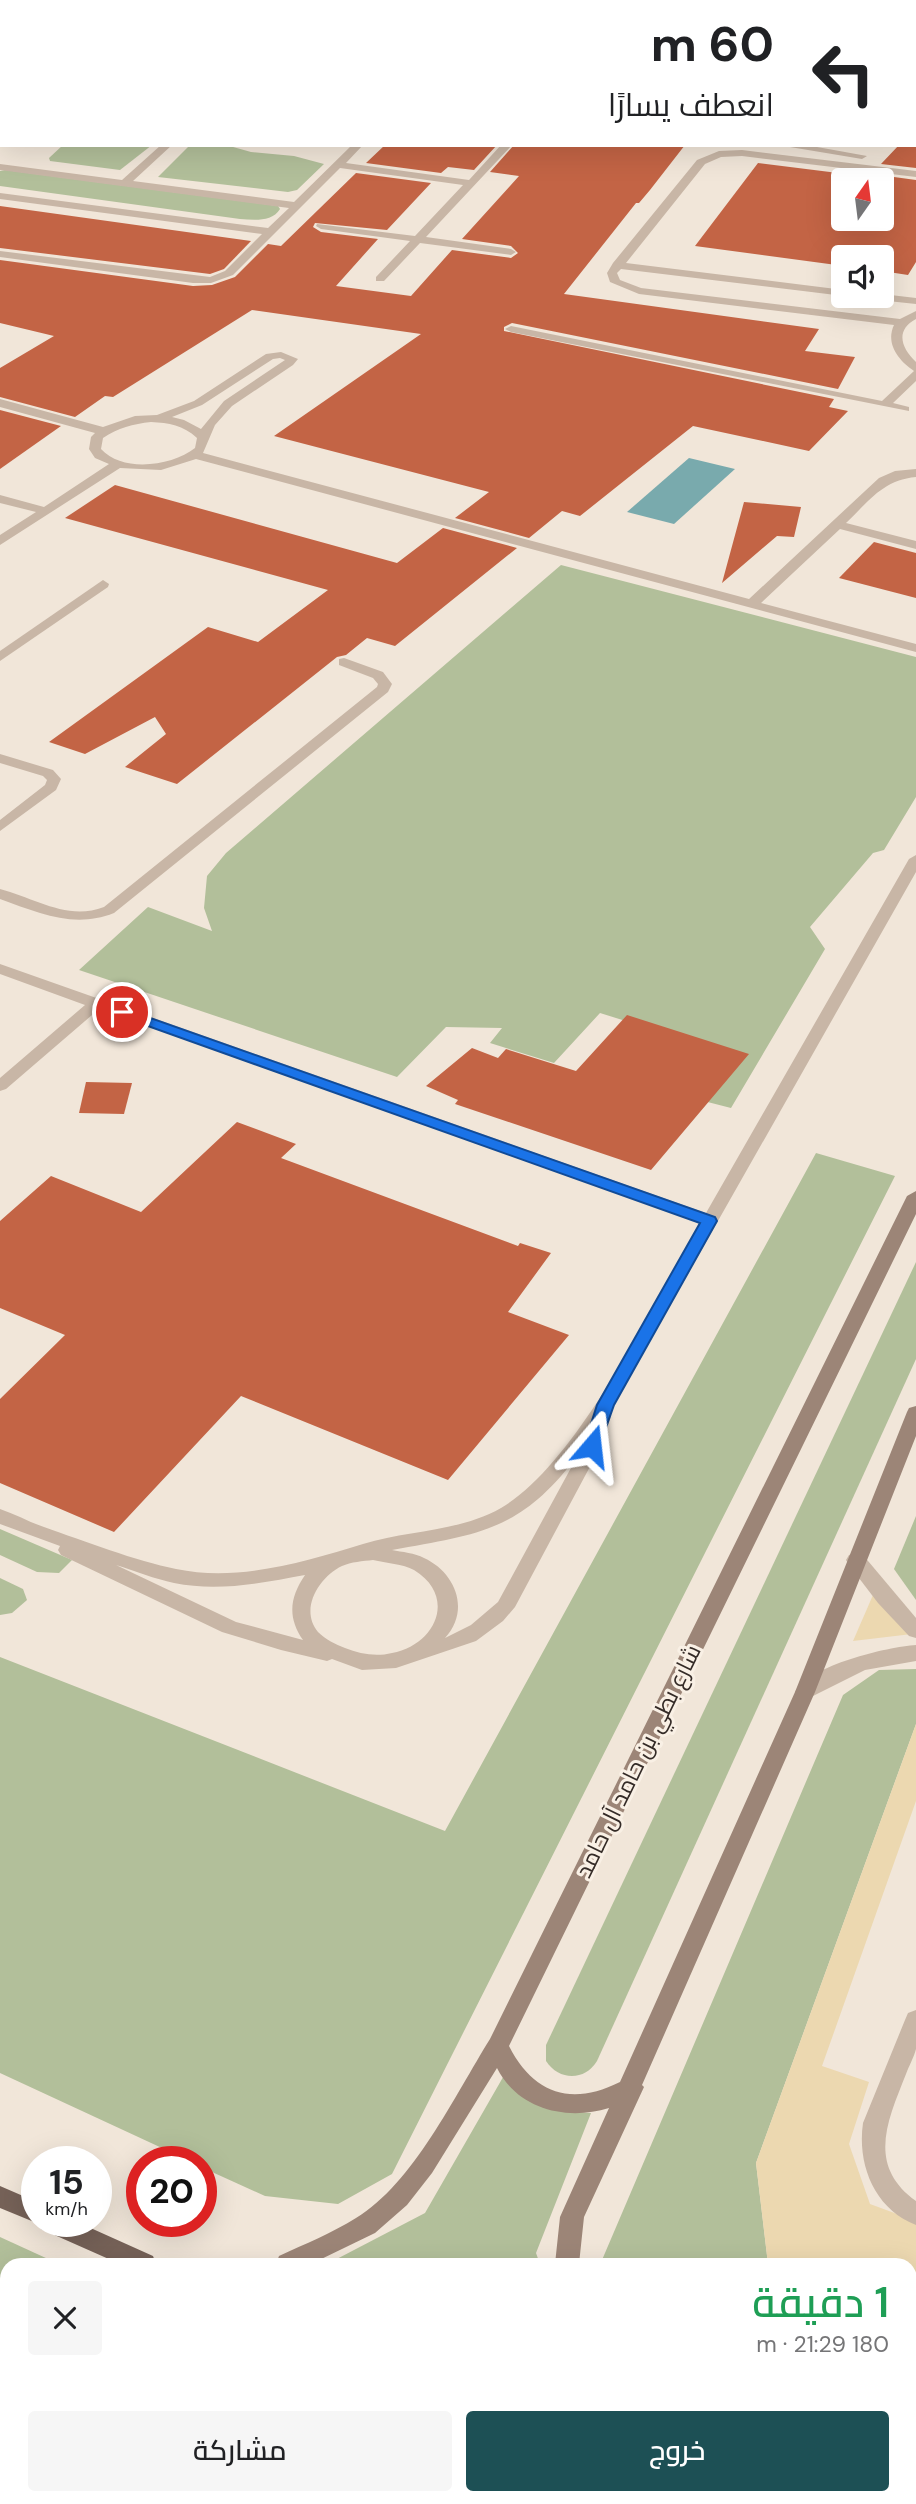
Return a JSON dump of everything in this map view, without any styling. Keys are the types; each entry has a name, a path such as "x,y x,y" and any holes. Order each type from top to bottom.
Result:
{"main road":[{"path":"0,2197 21,2207"},
{"path":"85,2237 131,2258"}],"street":[{"path":"125,183 165,147"},
{"path":"0,254 192,280 211,280 229,273 356,147"},
{"path":"380,279 506,147"},
{"path":"798,147 916,163"},
{"path":"901,323 639,291 615,282 612,273 701,162 711,156 743,153 916,174"},
{"path":"340,165 471,183"},
{"path":"0,166 298,206"},
{"path":"0,196 271,232"},
{"path":"321,226 511,252"},
{"path":"617,265 831,291"},
{"path":"894,299 916,301"},
{"path":"916,314 901,323 895,338 903,354 916,368"},
{"path":"511,329 905,409"},
{"path":"153,419 198,403 270,356 281,355 292,359 222,407 209,421 201,449 195,455 160,467 118,464 107,460 94,449 97,437 103,431 125,422 153,419 180,422 190,426 203,437"},
{"path":"885,405 916,374"},
{"path":"895,394 916,397"},
{"path":"0,403 103,431"},
{"path":"195,455 916,648"},
{"path":"0,541 118,464"},
{"path":"753,603 887,477 916,473"},
{"path":"0,499 45,511"},
{"path":"837,524 916,545"},
{"path":"0,657 103,584"},
{"path":"0,894 70,917 91,917 109,910 383,689 385,684 378,675 344,662"},
{"path":"0,758 48,774 54,779 51,787 0,827"},
{"path":"0,1516 35,1531 147,1569 200,1580 248,1579 333,1562 395,1541 460,1531 512,1511 553,1476 605,1405 916,859"},
{"path":"0,969 710,1221"},
{"path":"0,1086 97,1003"},
{"name":"شارع بطي بن حامد آل حامد","path":"300,2258 366,2225 399,2199 424,2166 498,2046 916,1196"},
{"path":"418,1652 447,1646 472,1635 491,1622 505,1607 592,1446 605,1405"},
{"path":"568,2258 572,2217 806,1692 856,1560 911,1432 916,1412"},
{"path":"35,1531 86,1561 229,1627 281,1643 356,1661 377,1663 399,1660 435,1642 445,1628 450,1612 449,1597 442,1581 430,1569 414,1560 373,1553 352,1555"},
{"path":"856,1560 885,1598 916,1630"},
{"path":"333,1562 317,1573 306,1586 300,1601 300,1617 306,1632 319,1645 335,1655"},
{"path":"806,1692 853,1665 880,1657 916,1653"},
{"path":"916,2020 875,2123 871,2141 872,2158 879,2176 891,2193 916,2214"},
{"path":"498,2046 506,2066 519,2084 551,2101 588,2105 612,2099 632,2087"}],"green space":[{"path":"61,147 149,147 120,170 50,161 49,158"},
{"path":"188,147 233,147 251,152 294,156 324,164 297,190 288,192 158,177"},
{"path":"0,171 278,206 280,209 268,218 240,219 0,186"},
{"path":"561,565 916,657 916,797 884,850 873,853 810,927 825,949 731,1108 692,1098 728,1053 600,1013 554,1063 490,1043 502,1028 446,1027 397,1077 79,970 148,907 212,931 204,908 207,876 226,853"},
{"path":"816,1153 895,1176 392,2174 338,2204 265,2196 217,2174 217,2146 158,2146 0,2073 0,1657 445,1831"},
{"path":"916,1262 916,1359 597,2061 592,2068 579,2075 558,2072 546,2061 546,2045"},
{"path":"916,1516 916,1600 894,1569"},
{"path":"0,1529 72,1560 59,1573 37,1572 0,1555"},
{"path":"0,1578 23,1589 27,1600 12,1613 0,1615"},
{"path":"916,1669 916,1724 756,2163 767,2258 603,2258 843,1695 879,1670"},
{"path":"506,2072 562,2111 591,2113 536,2253 538,2258 339,2258 425,2213"},
{"path":"0,2237 46,2258 0,2258"}],"sand":[{"path":"873,1595 912,1634 853,1641"},
{"path":"916,1724 916,1801 822,2066 869,2082 849,2144 870,2204 916,2221 916,2258 767,2258 756,2163"}],"water":[{"path":"689,458 735,469 674,524 627,512"}],"building":[{"path":"383,147 495,147 474,170 448,167 441,173 366,163"},
{"path":"512,147 683,147 564,294 819,329 805,351 855,357 838,389 512,323 504,327 504,331 834,399 829,407 848,411 809,451 693,426 580,516 562,511 529,538 455,518 489,492 274,436 421,334 252,310 113,397 105,396 75,417 0,397 0,368 54,336 0,323 0,260 193,286 212,285 235,277 268,244 281,246 356,173 431,183 387,230 315,223 313,227 321,232 378,239 336,286 411,296 452,250 511,258 518,253 511,246 462,239 519,176 490,172"},
{"path":"897,147 916,147 916,168 881,164"},
{"path":"758,163 831,172 831,231 894,231 894,177 916,180 916,262 908,275 894,273 894,245 831,245 831,264 695,246"},
{"path":"0,206 251,241 224,269 210,274 0,248"},
{"path":"0,410 61,426 0,469"},
{"path":"115,485 397,563 443,528 517,548 395,646 367,638 346,655 337,657 177,784 125,767 166,734 155,717 85,754 49,742 208,627 258,642 328,590 65,518"},
{"path":"744,502 801,507 794,537 777,536 722,583"},
{"path":"874,542 916,553 916,598 839,578"},
{"path":"627,1015 749,1054 651,1170 455,1104 458,1100 426,1086 472,1048 498,1058 506,1049 576,1071"},
{"path":"86,1082 132,1083 124,1114 79,1113"},
{"path":"237,1122 296,1144 281,1158 518,1246 520,1243 551,1253 508,1312 569,1335 448,1480 241,1396 114,1532 0,1483 0,1399 65,1335 0,1308 0,1221 51,1176 141,1212"}],"route":[{"path":"122,1012 710,1221 605,1405 592,1446"}]}
